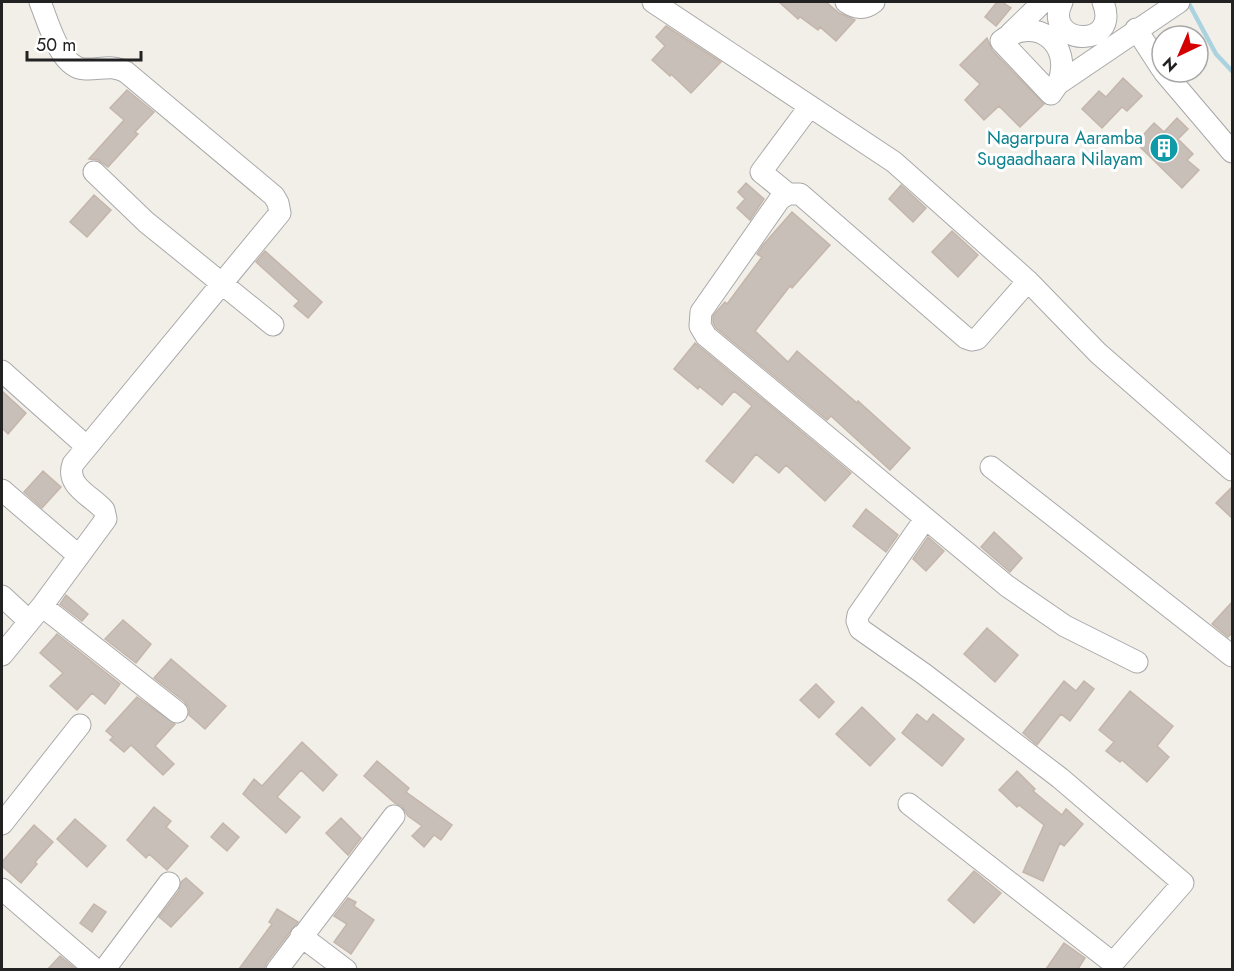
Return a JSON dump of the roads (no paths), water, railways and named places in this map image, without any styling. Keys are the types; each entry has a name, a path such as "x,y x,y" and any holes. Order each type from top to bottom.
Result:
{"street":[{"path":"2,655 36,614 106,519 107,514 100,504 76,485 71,471 73,464 280,213 274,196 126,72 111,66 83,70 73,66 60,50 40,2"},
{"path":"653,2 912,176 1028,281 1098,353 1233,470"},
{"path":"846,2 858,9 865,8 874,2"},
{"path":"1043,2 1000,41 1051,94 1062,74 1063,62 1059,50 1058,34 1058,14 1062,2"},
{"path":"1092,36 1103,25 1106,18 1103,2"},
{"path":"1058,84 1177,3"},
{"path":"1010,34 1020,30 1076,37 1131,33"},
{"path":"1131,33 1150,56"},
{"path":"1174,84 1233,152"},
{"path":"810,106 761,172 788,194 800,195 966,338 977,339 1028,281"},
{"path":"94,172 146,222 273,325"},
{"path":"788,194 780,199 702,312 700,326 706,336 1007,586 1065,627 1137,662"},
{"path":"2,371 86,446"},
{"path":"991,467 1233,656"},
{"path":"2,490 79,556"},
{"path":"909,804 1113,963 1184,883 1060,778 924,674 860,629 857,621 858,615 925,519"},
{"path":"2,596 36,614 177,712"},
{"path":"2,824 80,725"},
{"path":"277,969 394,816"},
{"path":"104,969 169,883"},
{"path":"2,889 96,969"},
{"path":"302,936 346,969"}],"waterway":[{"path":"1188,2 1216,54 1232,71"}],"place":[{"name":"Nagarpura Aaramba Sugaadhaara Nilayam","path":"1164,148"}]}
